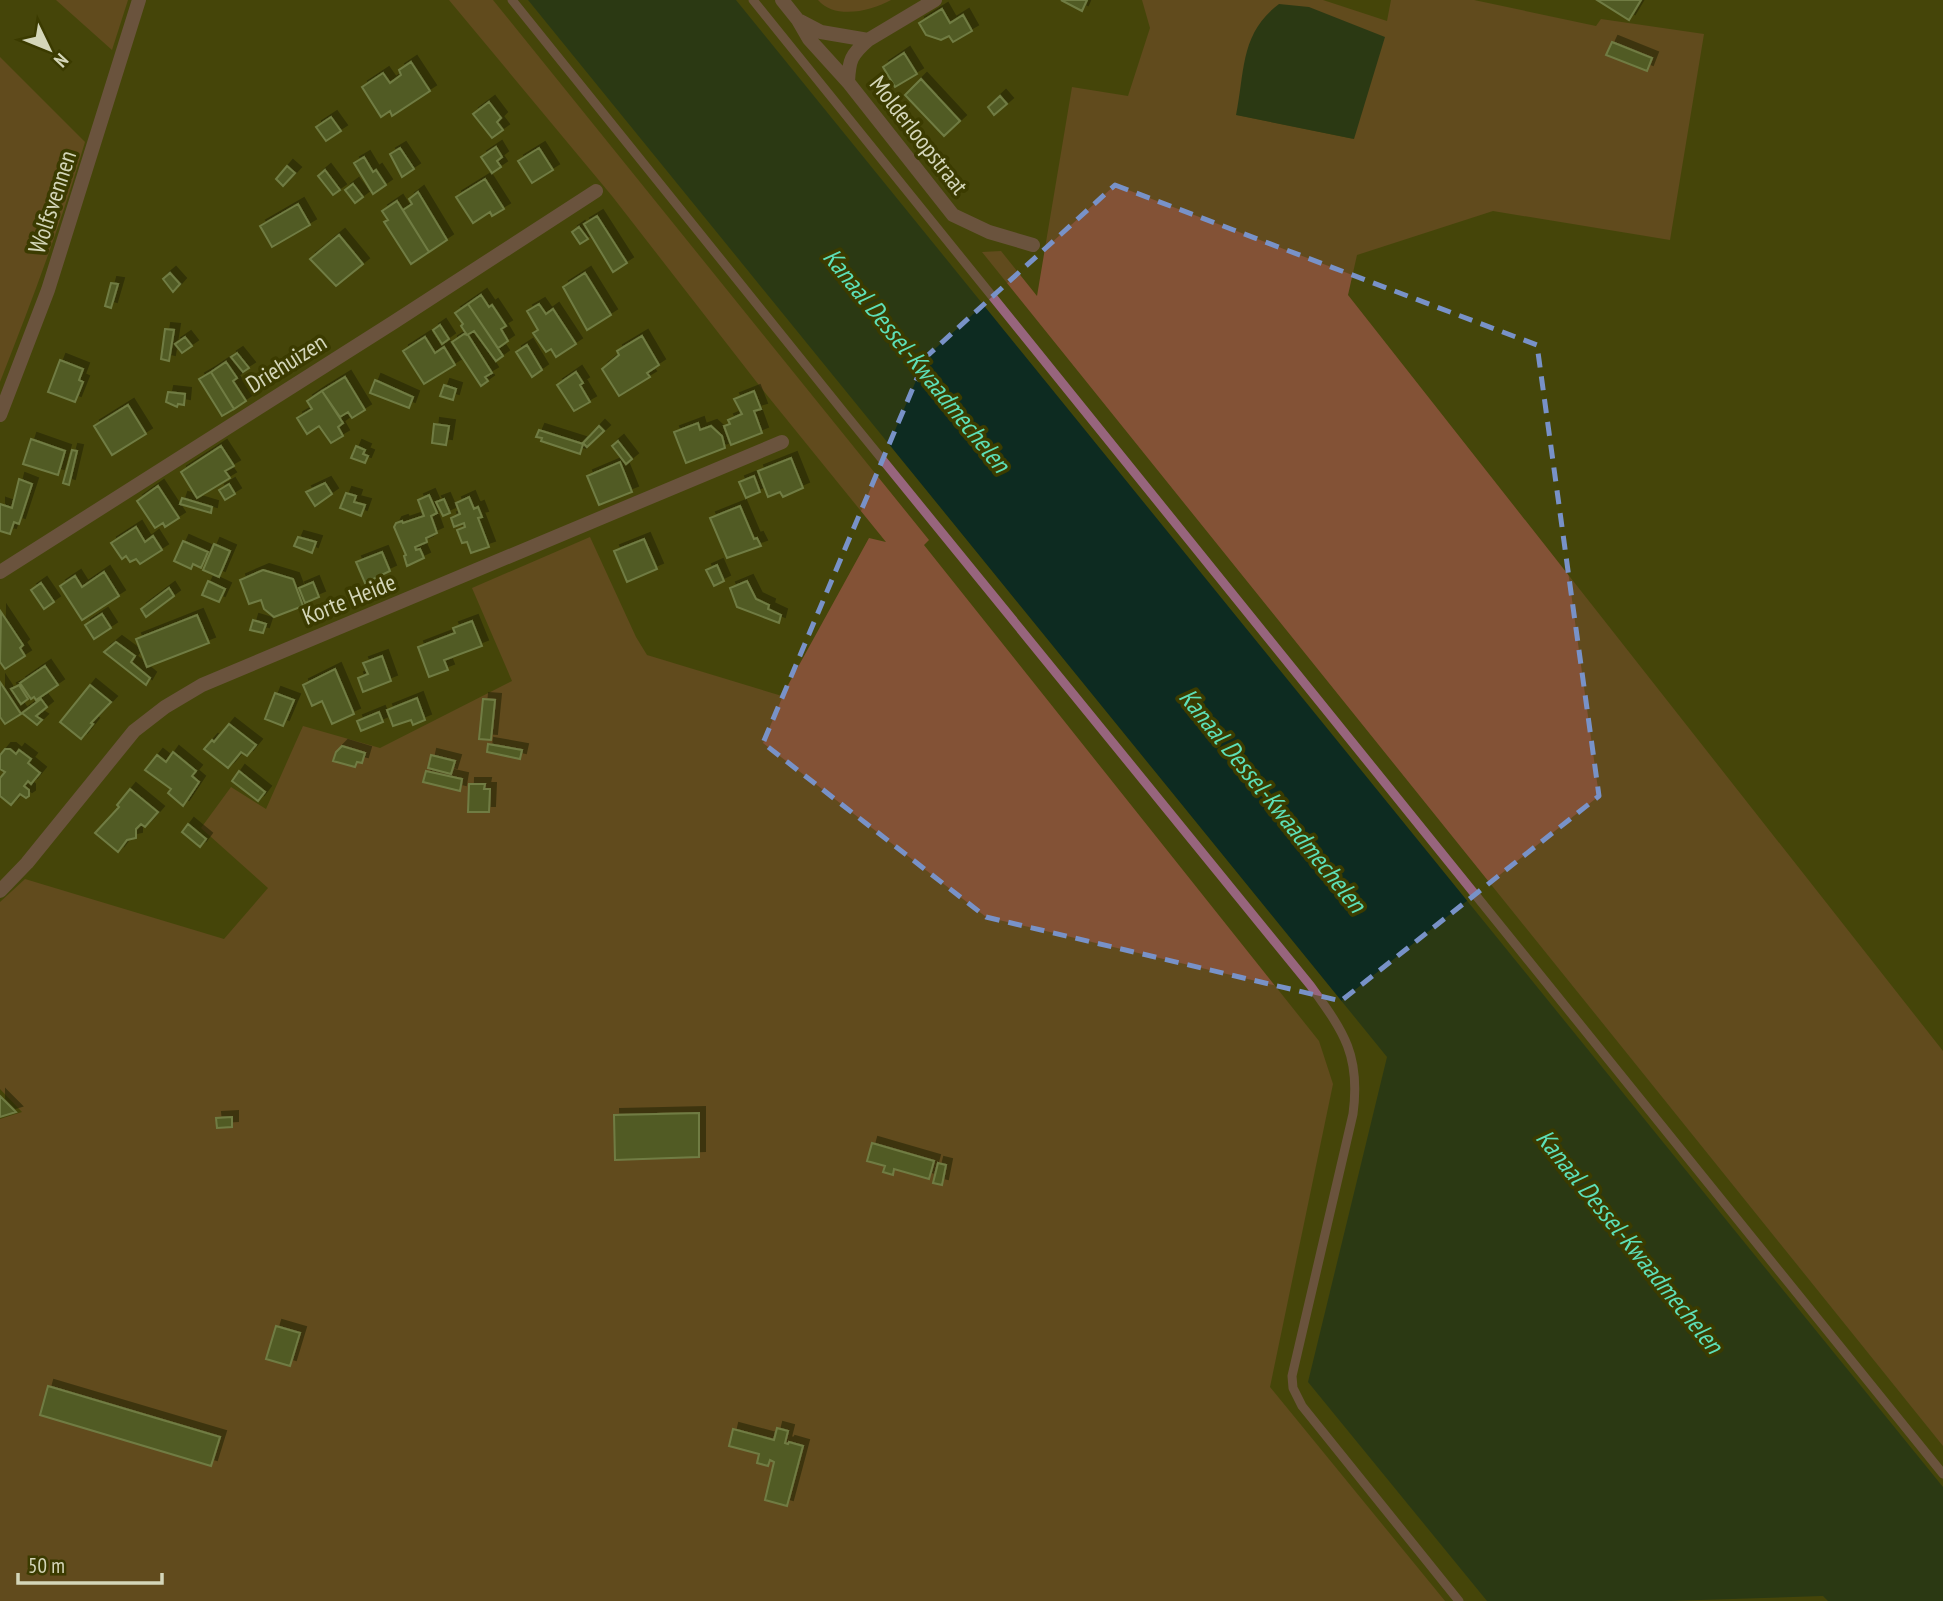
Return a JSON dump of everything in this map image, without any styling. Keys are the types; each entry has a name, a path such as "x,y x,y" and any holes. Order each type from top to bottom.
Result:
{"street":[{"name":"Wolfsvennen","path":"0,415 48,290 139,0"},
{"name":"Molderloopstraat","path":"782,0 799,20 809,39 848,82 953,215 989,232 1033,245"},
{"name":"Molderloopstraat","path":"848,82 849,64 854,52 868,40 935,0"},
{"name":"Molderloopstraat","path":"799,20 821,32 868,40"},
{"name":"Driehuizen","path":"0,572 596,191"},
{"name":"Korte Heide","path":"0,891 27,863 134,731 202,685 782,442"}],"lane":[{"path":"512,0 842,411 1310,985 1346,1039 1353,1057 1356,1088 1353,1114 1292,1376 1293,1388 1302,1406 1459,1601"},
{"path":"753,0 1943,1474"}],"highlighted area":[{"path":"1115,185 1537,345 1599,796 1341,1001 986,917 763,743 926,357"}],"shaded area":[{"path":"56,0 128,0 112,50"},
{"path":"449,0 493,0 929,540 924,545 1319,1041 1333,1084 1270,1387 1445,1601 0,1601 0,1119 22,1112 0,1089 0,902 25,879 224,939 268,888 201,828 231,787 266,809 303,726 380,748 512,681 472,588 590,537 647,655 782,696 869,538 886,542 762,389 612,196"},
{"path":"818,0 891,0 864,10 843,12 825,6"},
{"path":"1142,0 1323,0 1387,21 1391,0 1474,0 1596,26 1601,19 1704,34 1670,240 1493,211 1357,255 1348,295 1943,1051 1943,1446 982,252 1001,251 1037,296 1072,87 1128,96 1150,28","holes":["1243,83 1354,139 1237,115"]},
{"path":"0,57 85,142 45,263 0,382"}],"water":[{"name":"Kanaal Dessel-Kwaadmechelen","path":"528,0 736,0 1943,1487 1943,1601 1828,1601 1823,1596 1669,1601 1487,1601 1308,1382 1387,1057"},
{"path":"1279,4 1309,7 1385,37 1354,139 1236,115 1243,68 1251,40 1266,15"}],"building":[{"path":"1061,0 1087,0 1082,11"},
{"path":"1597,0 1641,0 1629,20"},
{"path":"942,9 950,23 963,15 972,31 953,42 949,36 941,40 926,35 919,23"},
{"path":"1612,42 1652,58 1647,71 1606,55"},
{"path":"904,53 917,74 895,87 883,67"},
{"path":"411,62 430,91 392,116 390,111 381,117 362,87 383,73 390,83 401,75 399,70"},
{"path":"921,79 960,121 944,136 905,95"},
{"path":"1000,96 1007,104 994,115 988,107"},
{"path":"489,102 501,118 497,122 503,130 492,138 473,114"},
{"path":"331,117 341,131 326,141 316,127"},
{"path":"496,147 502,157 497,161 501,167 492,173 481,157"},
{"path":"400,148 414,169 402,177 390,154"},
{"path":"539,148 553,170 532,183 518,161"},
{"path":"364,157 373,172 376,170 386,185 373,194 354,163"},
{"path":"287,166 295,173 283,186 276,179"},
{"path":"325,170 340,190 333,195 318,176"},
{"path":"485,179 504,209 492,216 490,212 473,223 456,197"},
{"path":"353,184 363,197 355,203 345,190"},
{"path":"418,192 447,240 429,252 403,210 412,204 409,199"},
{"path":"397,201 429,252 411,264 384,222 388,220 382,211"},
{"path":"298,204 310,225 272,247 260,226"},
{"path":"597,216 627,263 613,272 584,224"},
{"path":"579,227 588,239 580,244 572,232"},
{"path":"339,235 363,264 336,286 310,259"},
{"path":"170,273 180,284 173,292 163,279"},
{"path":"585,273 611,315 587,330 563,287"},
{"path":"111,283 118,284 111,308 105,306"},
{"path":"481,295 489,307 492,305 506,326 501,329 508,341 498,348 468,304"},
{"path":"468,304 503,356 496,361 474,331 467,335 461,326 463,324 455,313"},
{"path":"539,304 546,314 553,309 576,344 556,357 551,349 546,352 533,333 538,330 527,311"},
{"path":"440,325 449,339 442,344 433,330"},
{"path":"165,329 174,330 169,361 161,359"},
{"path":"464,334 468,335 492,373 485,377 488,381 481,386 452,342"},
{"path":"642,336 659,365 647,373 650,377 619,396 602,369 619,355 617,351"},
{"path":"185,337 192,346 182,353 175,344"},
{"path":"425,337 435,353 444,347 455,365 424,384 403,351"},
{"path":"527,345 542,370 532,377 516,352"},
{"path":"237,353 249,368 243,372 231,357"},
{"path":"60,360 83,369 79,380 83,382 75,402 48,392"},
{"path":"226,362 237,378 233,381 246,401 234,409 211,372"},
{"path":"211,372 234,409 222,416 199,379"},
{"path":"576,372 590,402 574,411 557,385"},
{"path":"345,377 365,410 352,418 348,412 340,417 322,391"},
{"path":"375,380 413,397 409,408 370,393"},
{"path":"444,385 456,389 453,400 440,396"},
{"path":"322,391 343,423 338,427 343,436 331,443 319,426 307,434 297,418 312,409 307,401"},
{"path":"754,391 761,409 754,411 762,433 731,445 724,426 730,424 728,420 742,414 734,399"},
{"path":"168,392 185,394 184,405 178,404 177,407 166,402"},
{"path":"128,405 146,434 112,455 94,426"},
{"path":"698,423 700,430 711,426 722,436 725,448 686,463 674,432"},
{"path":"434,424 449,426 446,445 432,443"},
{"path":"599,426 604,431 587,447 583,443"},
{"path":"539,430 583,444 580,454 541,441 542,438 536,437"},
{"path":"31,439 65,451 58,475 23,464"},
{"path":"618,441 632,459 626,464 612,446"},
{"path":"221,446 234,466 225,471 230,478 197,498 181,472"},
{"path":"356,446 365,450 363,454 368,456 365,463 351,458"},
{"path":"72,450 77,451 69,485 63,483"},
{"path":"791,458 803,488 783,497 780,492 768,497 758,471"},
{"path":"620,462 632,492 599,505 587,476"},
{"path":"754,476 760,492 746,498 739,482"},
{"path":"19,479 32,484 19,524 14,522 10,534 0,531 0,504 12,508"},
{"path":"325,483 332,494 315,506 306,492"},
{"path":"229,484 235,494 225,500 219,490"},
{"path":"158,486 179,518 165,527 163,523 155,528 137,501"},
{"path":"346,493 356,496 354,502 365,505 361,516 340,508"},
{"path":"429,495 437,513 431,516 437,533 426,538 427,542 415,547 416,550 420,549 424,558 407,566 406,555 394,527 396,523 424,516 418,500"},
{"path":"469,497 474,509 478,507 482,517 478,518 489,547 471,553 467,542 462,543 457,530 465,527 464,523 454,527 451,518 460,514 456,503"},
{"path":"182,498 212,507 211,513 180,504"},
{"path":"444,499 450,513 443,516 436,502"},
{"path":"740,506 754,539 757,538 761,546 727,558 710,518"},
{"path":"136,527 145,542 153,536 162,550 140,564 136,559 130,562 126,556 122,559 111,543"},
{"path":"298,537 316,542 312,553 294,546"},
{"path":"644,539 657,569 627,582 614,551"},
{"path":"183,541 208,552 201,568 193,564 191,569 174,561"},
{"path":"214,544 230,551 219,577 203,570"},
{"path":"382,552 390,571 365,583 356,562"},
{"path":"717,565 724,581 714,586 706,570"},
{"path":"263,570 293,579 303,606 274,617 264,609 261,600 249,604 240,580"},
{"path":"104,572 119,596 82,620 60,586 75,576 82,587"},
{"path":"208,581 225,589 219,602 202,595"},
{"path":"747,581 756,599 781,615 779,623 737,607 730,588"},
{"path":"313,582 319,597 305,603 299,588"},
{"path":"41,583 54,602 44,609 31,590"},
{"path":"169,588 174,596 146,617 141,609"},
{"path":"1,612 23,645 20,648 25,656 5,669 0,662"},
{"path":"102,614 111,628 94,639 85,625"},
{"path":"197,615 209,643 147,667 136,639"},
{"path":"253,620 266,624 263,633 250,630"},
{"path":"472,621 482,646 444,660 448,670 429,677 418,647 455,633 453,628"},
{"path":"116,642 135,656 131,662 150,678 146,685 104,652"},
{"path":"382,656 391,681 363,692 358,678 368,674 363,663"},
{"path":"45,666 58,685 36,700 34,697 31,699 20,683"},
{"path":"335,669 354,714 332,724 322,701 312,706 303,685"},
{"path":"0,682 21,714 5,724 0,717"},
{"path":"19,685 28,699 21,704 11,689"},
{"path":"90,685 111,702 91,723 93,724 81,739 60,722"},
{"path":"275,693 294,700 283,726 265,719"},
{"path":"417,698 425,720 413,725 411,720 393,726 387,710"},
{"path":"41,699 47,707 36,716 42,720 37,725 22,713"},
{"path":"483,699 495,700 491,740 479,739"},
{"path":"379,712 383,722 361,731 357,721"},
{"path":"229,724 256,745 247,756 241,752 228,768 204,749 212,740 214,742"},
{"path":"488,744 522,750 520,759 487,752"},
{"path":"342,746 365,753 362,763 357,762 355,767 333,761"},
{"path":"5,749 16,754 19,750 31,759 28,763 40,773 31,784 28,781 24,786 29,790 29,796 26,798 20,794 11,805 0,796 0,778 5,772 0,769 0,755"},
{"path":"173,752 196,771 192,776 199,782 183,806 168,793 171,789 145,770 157,755 166,762"},
{"path":"431,755 455,761 451,774 428,768"},
{"path":"239,771 265,792 258,801 232,781"},
{"path":"426,771 462,779 460,791 423,782"},
{"path":"469,784 485,784 484,789 490,789 489,812 468,812"},
{"path":"130,789 158,812 145,827 141,824 136,829 136,838 127,840 118,852 95,833 119,807 117,805"},
{"path":"188,824 206,839 200,847 182,832"},
{"path":"0,1096 16,1112 0,1117"},
{"path":"699,1113 699,1157 615,1160 614,1115"},
{"path":"232,1117 232,1127 217,1128 216,1118"},
{"path":"872,1143 934,1161 929,1179 894,1169 893,1175 883,1172 885,1166 867,1161"},
{"path":"938,1163 946,1165 942,1185 933,1183"},
{"path":"276,1326 300,1333 290,1366 266,1359"},
{"path":"48,1386 220,1437 211,1466 40,1415"},
{"path":"777,1428 788,1431 785,1443 803,1446 787,1506 765,1500 774,1462 770,1460 768,1466 757,1463 759,1454 729,1446 733,1429 774,1440"}]}
